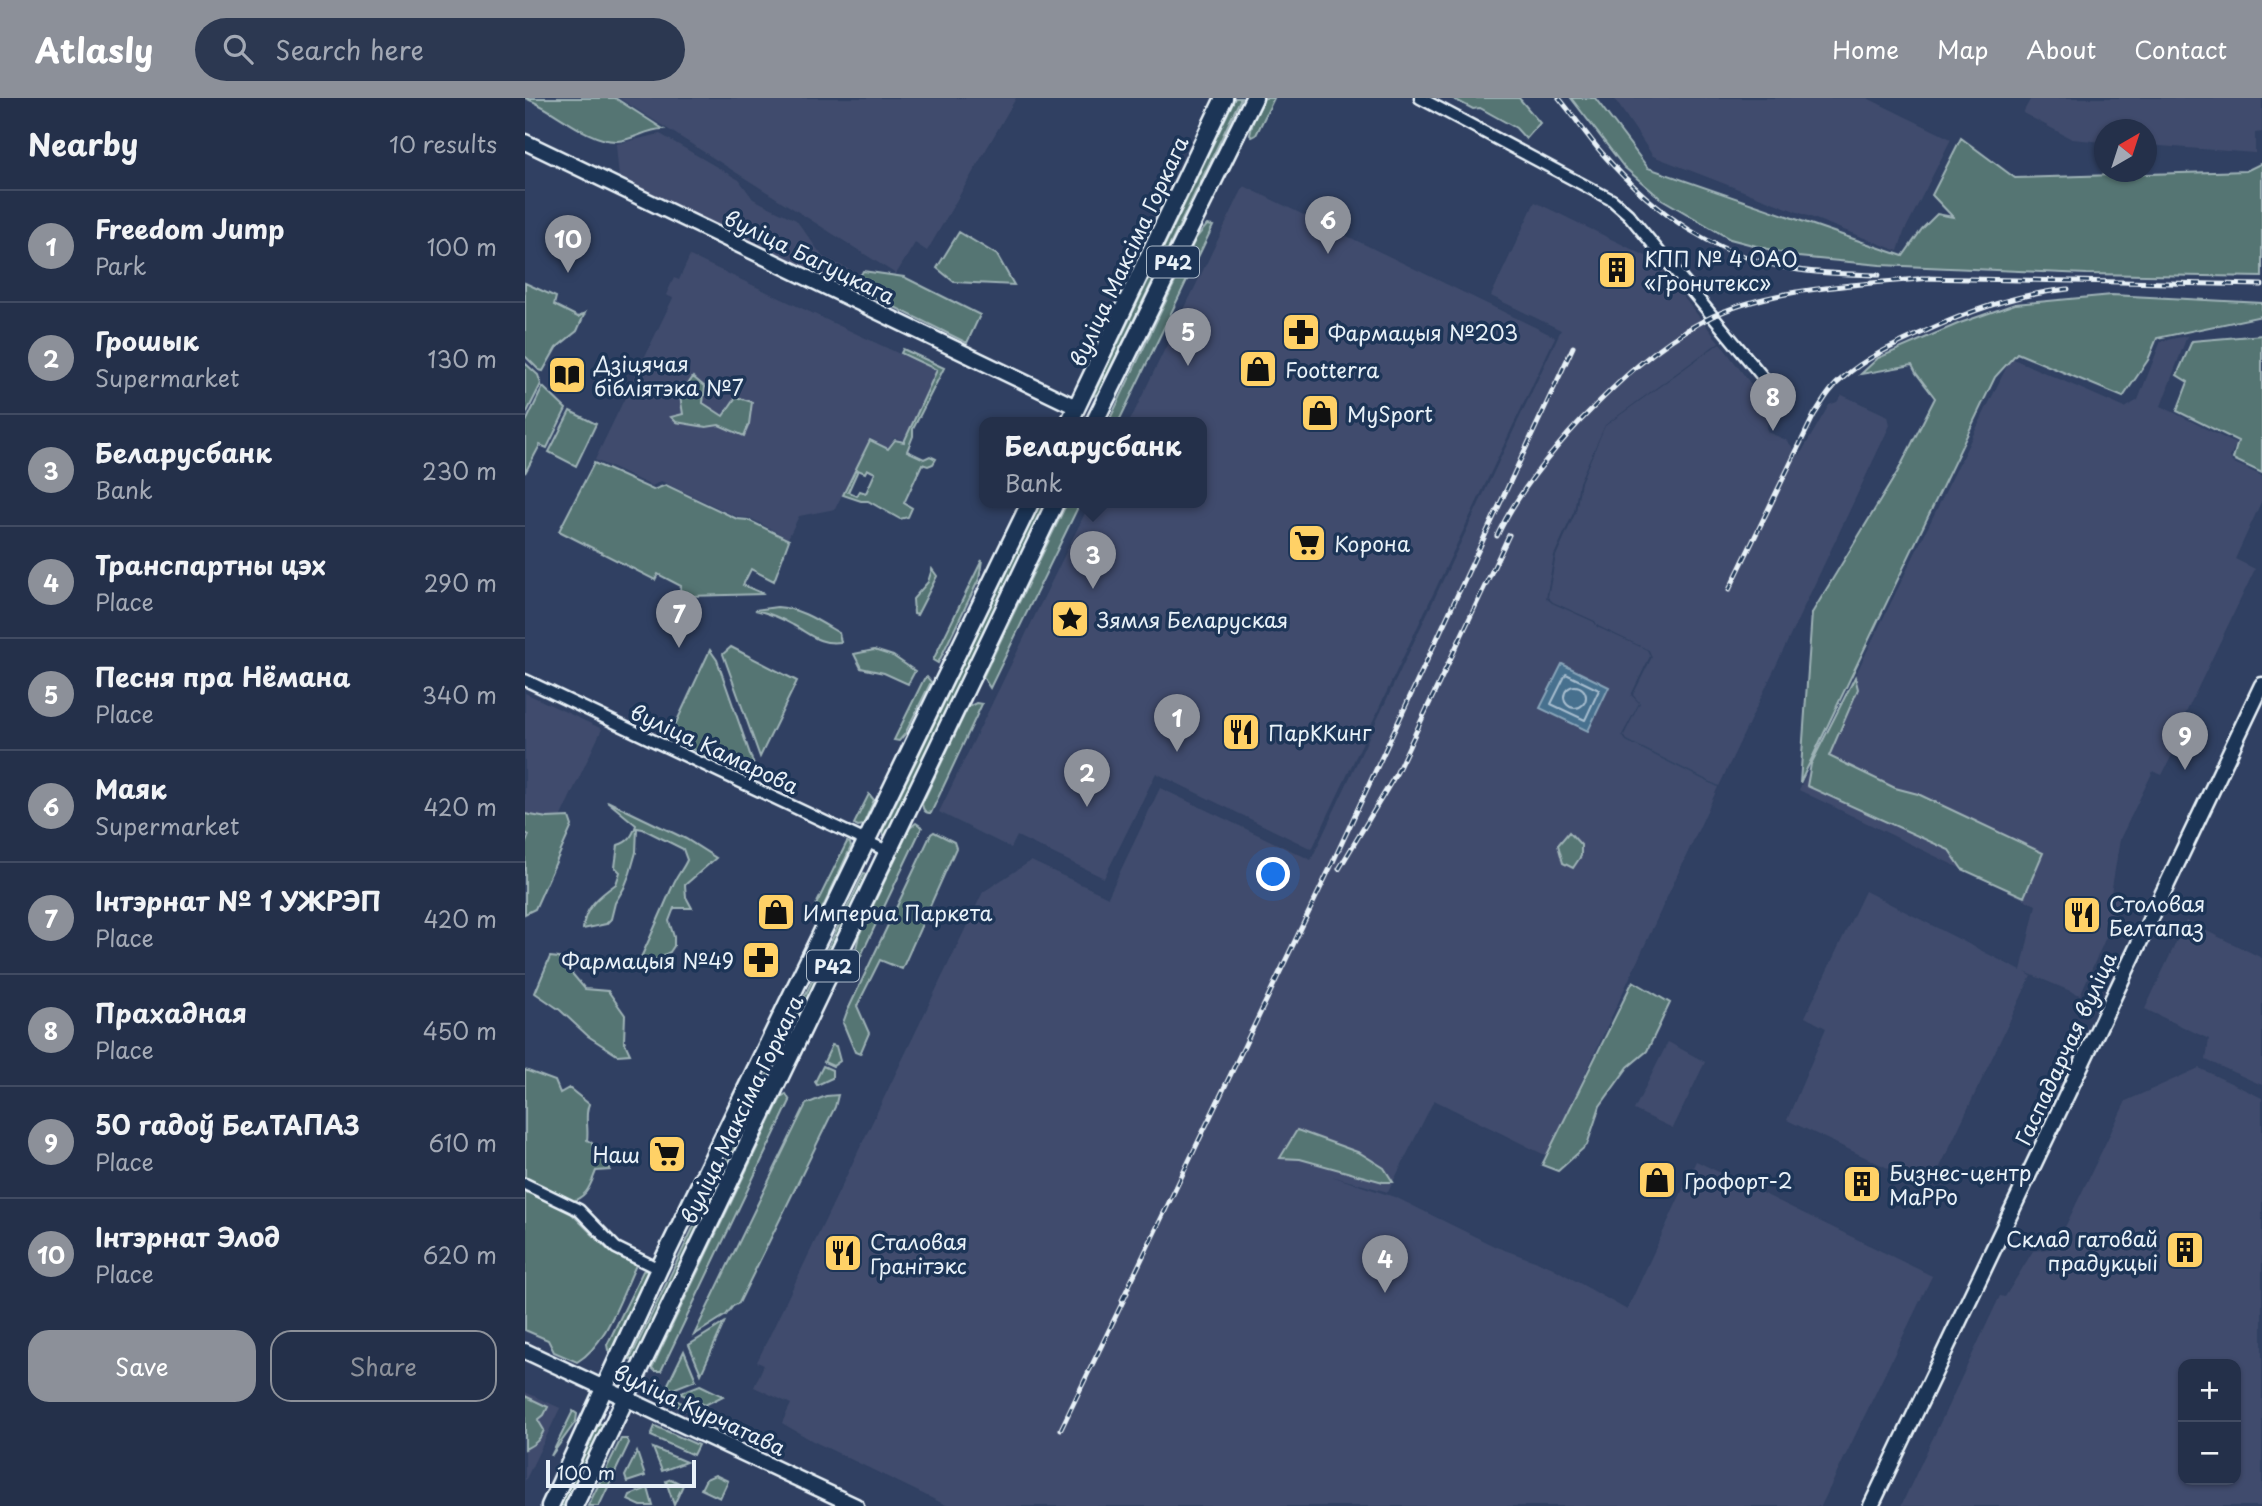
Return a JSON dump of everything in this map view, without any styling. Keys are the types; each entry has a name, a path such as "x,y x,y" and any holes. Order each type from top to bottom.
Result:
{"main road":[{"name":"вуліца Максіма Горкага","path":"1072,417 1224,98"},
{"name":"вуліца Максіма Горкага","path":"1096,417 1254,98"},
{"name":"вуліца Багуцкага","path":"525,142 1076,407"},
{"path":"1076,407 1091,417"},
{"name":"вуліца Максіма Горкага","path":"550,1506 659,1269 1028,508"},
{"name":"вуліца Максіма Горкага","path":"574,1506 1053,508"},
{"name":"Гаспадарчая вуліца","path":"1871,1506 2262,685"},
{"name":"вуліца Курчатава","path":"525,1352 856,1506"}],"street":[{"path":"1420,98 1612,200 1628,214 1784,404"},
{"name":"вуліца Камарова","path":"525,680 887,851"},
{"path":"525,1184 579,1210 615,1248 659,1269"}],"shaded area":[{"path":"619,98 1016,98 927,251 915,243 896,274"},
{"path":"1614,98 1867,98 1951,139 1904,232 1898,251 1653,156"},
{"path":"2031,98 2262,98 2262,132 2255,133 2255,153 2157,146 2157,119 2094,119 2094,141 2072,139 2023,113"},
{"path":"660,134 739,180 753,199 796,220 823,257 857,273 850,289 619,178 616,144"},
{"name":"Корона","path":"1244,186 1555,337 1312,849 1156,773 1104,878 1017,836 1011,848 939,812 1088,508 1207,508 1207,417 1132,417"},
{"path":"1535,202 1654,260 1719,342 1605,425 1579,482 1574,511 1554,555 1546,598 1594,622 1597,627 1647,650 1650,656 1631,695 1639,703 1622,735 1626,741 1718,787 1547,1156 1434,1100 1388,1192 1328,1175 1397,1198 1496,1247 1551,1267 1627,1310 1696,1161 1932,1276 1821,1506 948,1506 813,1441 782,1423 791,1404 754,1387 764,1365 757,1362 983,892 1031,861 1108,897 1160,788 1311,860 1561,330 1491,296"},
{"path":"690,256 936,371 904,440 894,438 888,448 870,438 835,509 799,516 788,538 750,518 738,517 661,481 652,486 595,460 673,298 666,295 674,278 679,280"},
{"path":"2187,336 2161,406 2236,444 2230,457 2232,462 2262,476 2262,500 2235,559 2255,569 2168,750 2173,753 2162,775 2153,771 2120,839 2111,893 2123,899 2080,995 2025,972 2031,976 1930,1188 1787,1120 1826,1028 1805,1017 1865,891 2021,971 2036,905 1799,790 2011,358 2125,408 2138,400 2161,341"},
{"path":"1720,343 1768,407 1767,432 1786,440 1800,455 1829,405 1837,402 1842,395 1888,416 1890,425 1719,786 1627,740 1624,735 1640,703 1633,695 1652,657 1649,650 1598,626 1595,621 1553,602 1548,597 1556,556 1576,512 1581,482 1605,426"},
{"path":"525,693 602,729 559,820 525,816"},
{"path":"2186,921 2262,958 2262,1085 2206,1060 2209,1039 2145,1009"},
{"path":"1668,1042 1705,1062 1673,1128 1634,1110"},
{"path":"2199,1068 2262,1098 2262,1506 1901,1506 2000,1296 2005,1297 2033,1251 2055,1248 2126,1101"},
{"path":"525,1392 560,1408 525,1481"}],"green space":[{"path":"525,98 615,98 663,129 623,140 605,140"},
{"path":"1235,98 1241,98 1098,394 1093,396"},
{"path":"1264,98 1274,98 1256,135 1252,137 1250,135 1253,122"},
{"path":"1452,98 1519,98 1540,123 1526,139 1516,128 1480,108 1473,109"},
{"path":"1571,98 1595,98 1648,168 1903,256 1922,229 1937,214 1953,217 1932,195 1961,138 2015,178 2094,176 2094,182 2157,182 2157,174 2246,171 2262,163 2262,277 2087,274 1880,265 1798,257 1730,239 1660,198 1624,167"},
{"path":"1207,225 1213,226 1121,417 1111,417 1196,238"},
{"path":"959,232 997,255 1014,285 954,282 937,268"},
{"path":"863,271 904,277 980,315 967,343 854,287"},
{"path":"525,283 556,297 554,305 578,317 585,313 577,331 556,348 543,371 525,356"},
{"path":"2112,295 2262,303 2262,316 2157,338 2148,360 2123,397 2017,353 1995,377 1800,783 1812,613 1898,471 1935,398 1912,365 1861,374 1878,358 1960,323 2015,304"},
{"path":"2262,335 2262,473 2233,459 2238,441 2177,411 2188,382 2177,375 2192,341"},
{"path":"903,349 944,368 913,429 907,451 924,459 930,456 936,459 928,466 922,464 904,503 912,508 908,517 900,519 868,501 843,495 870,440 888,449 895,440 904,442 937,370 901,353","holes":["867,469 875,473 866,493 860,491 857,496 848,492 858,470 865,473"]},
{"path":"525,363 538,375 541,384 525,416"},
{"path":"693,377 705,387 703,403 723,416 736,397 752,402 749,424 744,436 719,425 706,427 676,422 671,417 683,414 680,396"},
{"path":"543,387 566,409 547,448 540,445 525,473 525,424"},
{"path":"570,411 596,424 576,466 549,452"},
{"path":"594,463 653,490 666,485 789,540 774,581 751,569 743,585 764,594 689,596 680,591 681,586 658,574 655,580 559,531"},
{"path":"1038,508 1044,508 888,834 884,835 882,832"},
{"path":"1065,508 1078,508 990,688 983,677"},
{"path":"982,560 979,579 938,663 933,660"},
{"path":"932,569 937,576 917,615 914,614 913,599 928,582"},
{"path":"777,607 794,610 817,620 839,633 841,642 815,638 788,622 755,610"},
{"path":"731,647 797,681 760,757 723,654"},
{"path":"710,650 717,660 757,774 754,779 669,738"},
{"path":"874,650 893,656 915,671 908,684 884,673 861,668 854,654"},
{"path":"927,677 931,682 905,734 899,741 894,740 924,679"},
{"path":"1855,677 1858,689 1829,756 1895,788 1918,794 2043,853 2024,897 1962,869 1949,850 1807,786 1811,764"},
{"path":"976,703 982,704 931,813 927,812 922,804 968,707"},
{"path":"869,794 874,800 863,825 858,826 854,824"},
{"path":"607,801 686,839 716,858 685,885 686,897 692,908 674,908 669,921 674,946 670,952 652,961 642,973 636,968 674,882 687,860 683,849 637,828 636,852 630,873 615,903 611,919 606,924 583,929 589,909 616,884 620,872 615,867 618,845 630,838 636,825"},
{"path":"525,814 547,818 569,817 572,826 535,909 525,914 525,845 529,835 525,833"},
{"path":"916,823 922,827 857,964 853,962 859,935 910,828"},
{"path":"934,832 954,842 956,848 902,969 880,960 857,1006 869,1033 860,1054 855,1052 843,1023"},
{"path":"1569,832 1581,845 1581,856 1573,868 1563,863 1558,845"},
{"path":"847,842 851,847 818,918 809,919"},
{"path":"864,873 869,876 637,1362 630,1359"},
{"path":"550,957 559,958 585,989 608,991 625,1015 624,1041 630,1054 617,1055 588,1036 560,1010 535,993"},
{"path":"1633,981 1670,1003 1647,1051 1628,1067 1600,1106 1587,1145 1558,1171 1542,1165"},
{"path":"832,1045 836,1046 840,1061 833,1066 824,1062"},
{"path":"823,1066 832,1070 832,1078 817,1085 815,1082"},
{"path":"525,1070 555,1081 560,1093 569,1088 589,1104 587,1140 592,1143 597,1156 610,1164 610,1170 596,1171 584,1194 569,1203 525,1180"},
{"path":"786,1094 790,1101 661,1371 655,1371 652,1368 660,1351 782,1096"},
{"path":"838,1095 835,1107 739,1303 726,1315 694,1335 806,1104 826,1096"},
{"path":"1297,1130 1360,1153 1384,1168 1393,1182 1383,1182 1300,1159 1280,1158"},
{"path":"525,1189 567,1209 609,1251 636,1265 605,1332 588,1354 577,1362 554,1352 548,1340 525,1330"},
{"path":"647,1270 649,1276 612,1351 608,1350 607,1345 643,1271"},
{"path":"724,1323 701,1374 689,1345"},
{"path":"684,1351 696,1380 673,1389 667,1386"},
{"path":"700,1385 723,1396 705,1405 679,1393"},
{"path":"665,1395 750,1436 743,1436 663,1399"},
{"path":"525,1396 548,1407 538,1420 544,1430 537,1441 525,1449"},
{"path":"573,1411 577,1414 576,1421 551,1456"},
{"path":"599,1423 606,1426 568,1506 560,1506"},
{"path":"655,1426 698,1445 693,1455 651,1436"},
{"path":"621,1439 627,1439 629,1443 599,1506 588,1506"},
{"path":"653,1448 686,1462 662,1471"},
{"path":"637,1452 645,1476 627,1482 625,1476"},
{"path":"715,1475 728,1481 720,1498 701,1489 706,1479"},
{"path":"671,1479 683,1485 674,1505 666,1481"},
{"path":"648,1488 653,1506 641,1506 628,1500 630,1495"}],"water":[{"path":"1562,664 1609,687 1588,731 1540,708"}],"railway":[{"path":"1559,98 1602,153 1644,196 1666,214 1715,244 1769,264 1799,270 1879,275"},
{"path":"1921,278 2262,285"},
{"path":"1497,536 1513,506 1535,475 1581,420 1639,365 1687,330 1730,309 1757,300 1814,289 1929,278"},
{"path":"1729,590 1814,415 1839,381 1880,353 1955,318 2029,295 2068,289"},
{"path":"1122,1300 1332,864 1573,347"},
{"path":"1339,869 1396,774 1509,535"},
{"path":"1061,1429 1127,1293"}],"place":[{"name":"Маяк","path":"1328,254"},
{"name":"КПП № 4 ОАО «Гронитекс»","path":"1617,270"},
{"name":"Інтэрнат Элод","path":"568,273"},
{"name":"Фармацыя №203","path":"1301,332"},
{"name":"Песня пра Нёмана","path":"1188,366"},
{"name":"Footterra","path":"1258,369"},
{"name":"Дзіцячая бібліятэка №7","path":"567,375"},
{"name":"MySport","path":"1320,413"},
{"name":"Прахадная","path":"1773,431"},
{"name":"Корона","path":"1307,543"},
{"name":"Беларусбанк","path":"1093,589"},
{"name":"Зямля Беларуская","path":"1070,619"},
{"name":"Інтэрнат № 1 УЖРЭП","path":"679,648"},
{"name":"ПарККинг","path":"1241,732"},
{"name":"Freedom Jump","path":"1177,752"},
{"name":"50 гадоў БелТАПАЗ","path":"2185,770"},
{"name":"Грошык","path":"1087,807"},
{"name":"Империа Паркета","path":"776,912"},
{"name":"Столовая Белтапаз","path":"2082,915"},
{"name":"Фармацыя №49","path":"761,960"},
{"name":"Наш","path":"667,1154"},
{"name":"Грофорт-2","path":"1657,1180"},
{"name":"Бизнес-центр МаРРо","path":"1862,1184"},
{"name":"Склад гатовай прадукцыі","path":"2185,1250"},
{"name":"Сталовая Гранітэкс","path":"843,1253"},
{"name":"Транспартны цэх","path":"1385,1293"}]}
